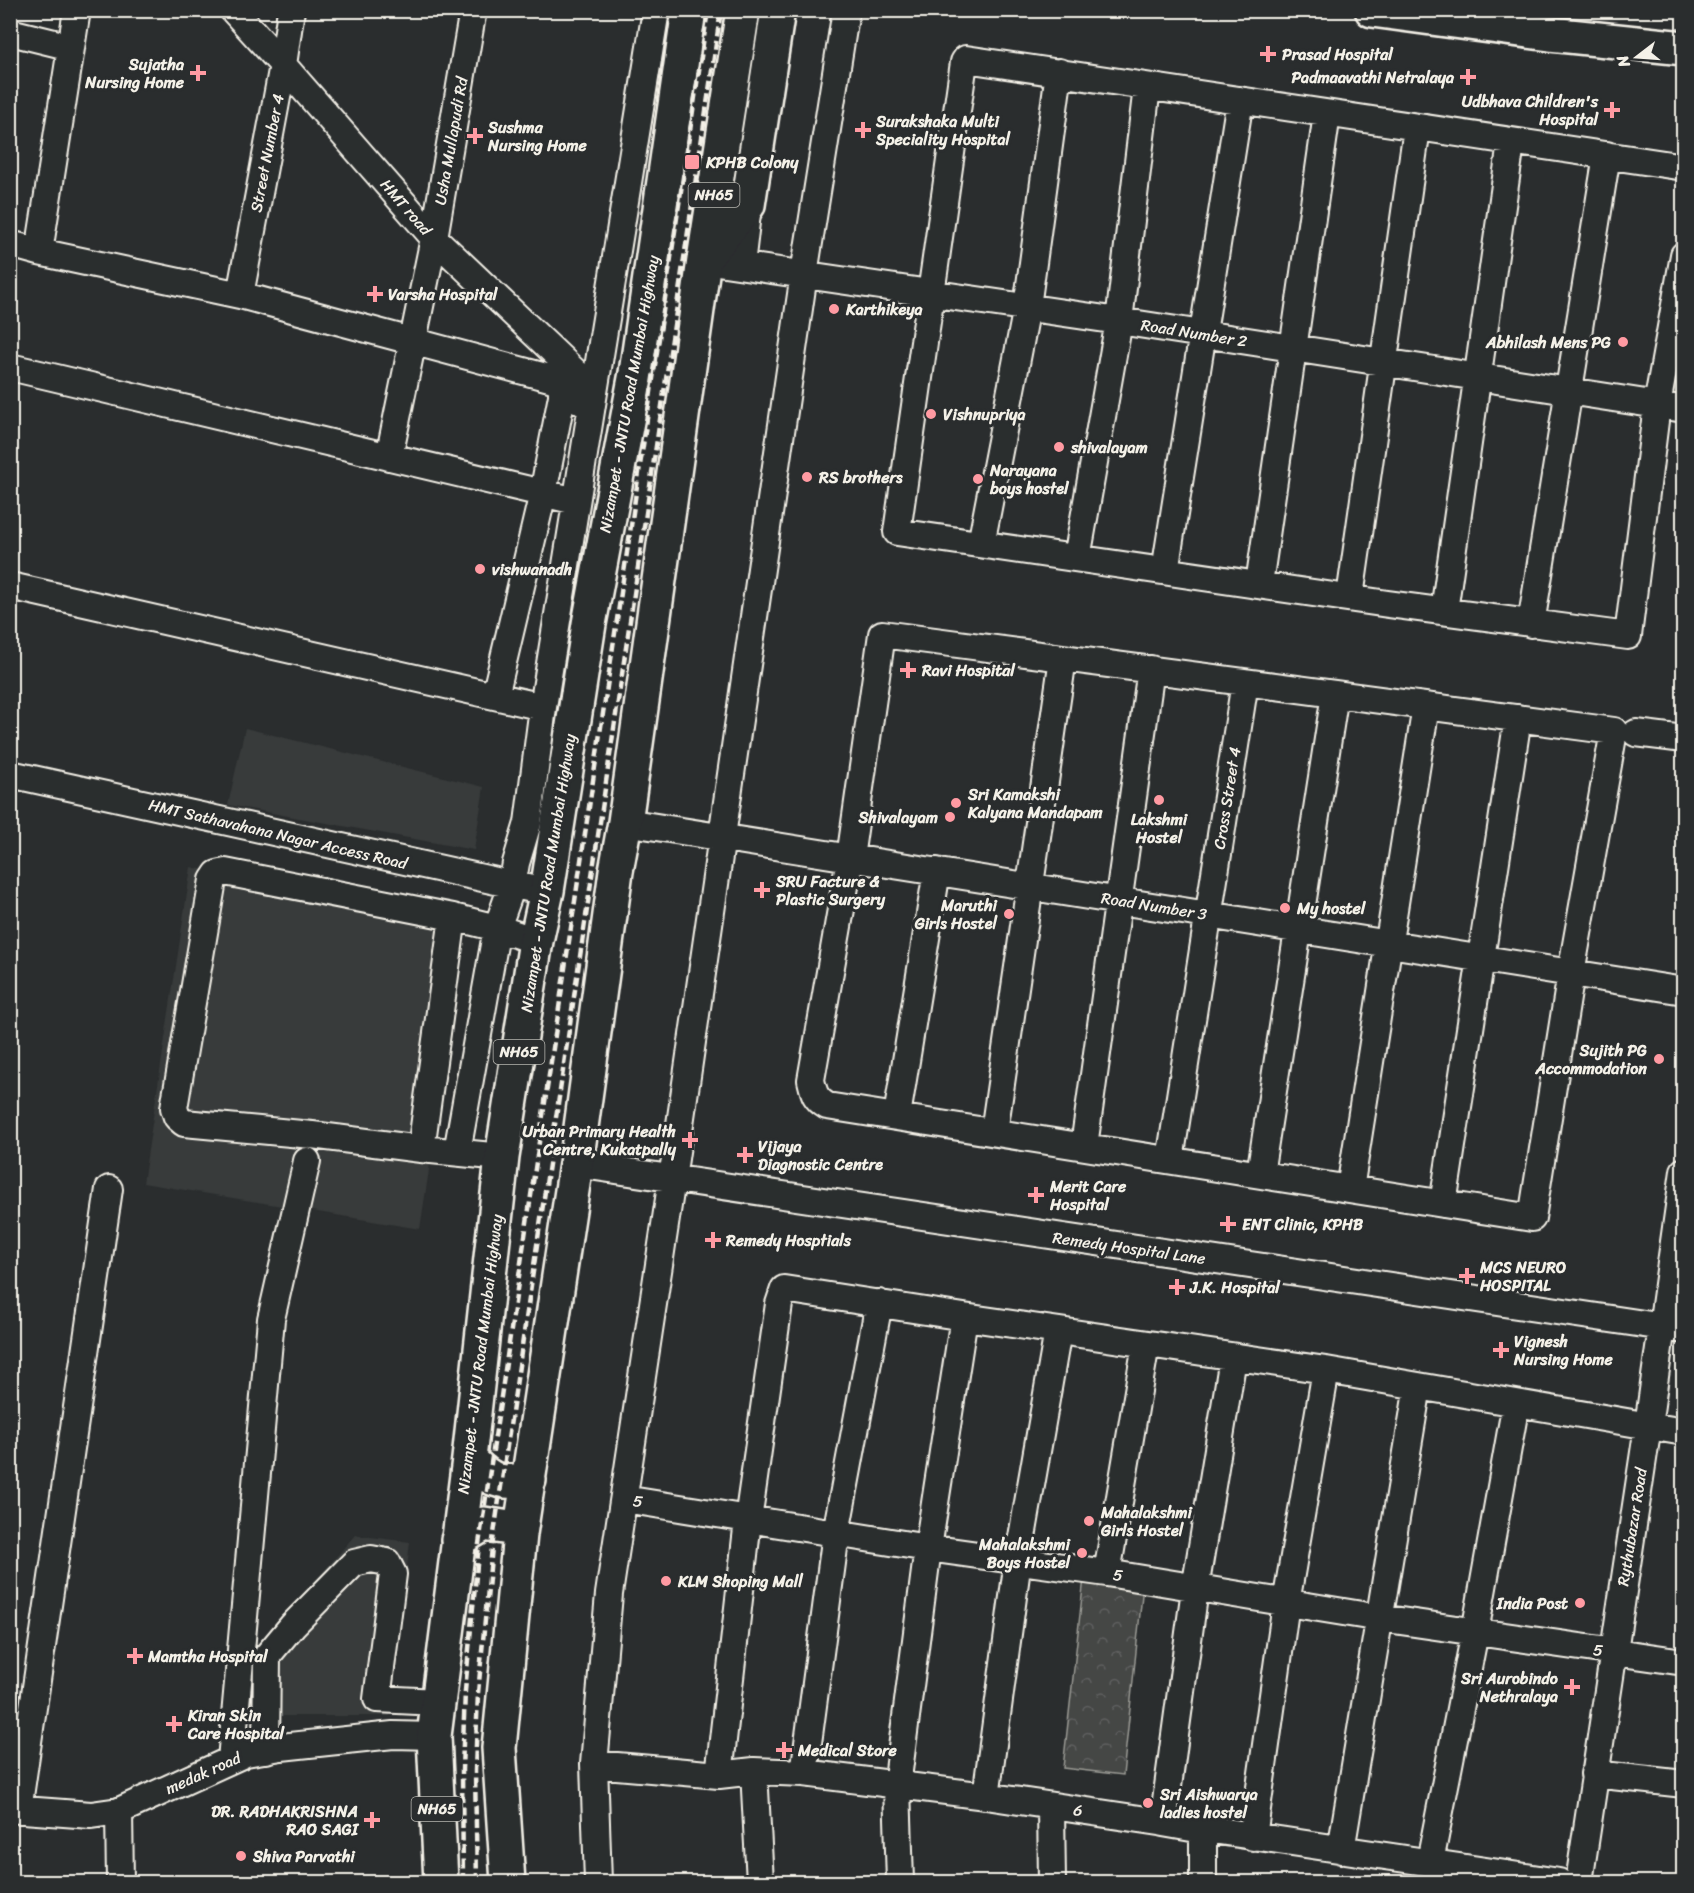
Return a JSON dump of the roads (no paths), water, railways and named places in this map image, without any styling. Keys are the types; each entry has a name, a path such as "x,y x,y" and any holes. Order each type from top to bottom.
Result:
{"main road":[{"name":"Nizampet - JNTU Road Mumbai Highway","path":"441,1882 434,1736 469,1459 502,1157 536,941 547,891 588,624 636,373 689,10"},
{"name":"NH65","path":"508,1882 499,1748 520,1534 576,1164 704,260 743,10"},
{"path":"704,260 748,205 778,10"},
{"path":"1372,10 1550,34 1683,48"},
{"path":"469,1459 492,1479 529,1480"},
{"path":"458,1540 484,1524 509,1528 520,1534"}],"street":[{"path":"39,252 77,10"},
{"name":"HMT road","path":"233,10 434,238 565,378"},
{"name":"Street Number 4","path":"240,295 283,65 291,10"},
{"name":"Usha Mullapudi Rd","path":"389,457 434,238 473,10"},
{"path":"457,1152 497,928 512,886 528,823 543,707 656,10"},
{"path":"598,1882 594,1764 609,1594 804,274 846,10"},
{"path":"10,32 71,47"},
{"path":"1683,167 1511,143 966,59 897,532 1628,636 1657,405 1683,255"},
{"path":"981,544 1027,307 1059,72"},
{"path":"1077,558 1119,321 1147,87"},
{"path":"1165,571 1240,100"},
{"path":"1259,584 1327,114"},
{"path":"1350,597 1418,128"},
{"path":"1444,611 1511,143"},
{"path":"1531,624 1607,155"},
{"path":"741,265 748,205"},
{"path":"10,244 240,295 557,380 565,378"},
{"name":"Road Number 2","path":"704,260 1119,321 1683,409"},
{"path":"10,367 576,501"},
{"path":"565,378 592,399"},
{"path":"495,696 543,493 565,378"},
{"path":"10,586 543,707"},
{"path":"882,634 1063,658 1614,731 1532,1218 826,1106 819,1101 814,1094 812,1080 850,858 882,634"},
{"path":"994,1132 1063,658"},
{"path":"1084,1146 1151,669"},
{"name":"Cross Street 4","path":"1170,1160 1245,682"},
{"path":"1260,1174 1335,694"},
{"path":"1350,1189 1426,706"},
{"path":"1443,1204 1518,718"},
{"path":"1636,733 1683,739"},
{"name":"HMT Sathavahana Nagar Access Road","path":"10,774 512,886 547,891"},
{"name":"Road Number 3","path":"625,822 1683,991"},
{"path":"502,1157 184,1123 177,1117 174,1108 213,880 217,874 225,872 453,917 536,941"},
{"path":"897,1116 937,872"},
{"path":"421,1149 453,917"},
{"path":"231,1760 271,1319 308,1161"},
{"name":"Remedy Hospital Lane","path":"576,1164 1672,1328"},
{"name":"Rythubazar Road","path":"1579,1882 1648,1426 1672,1328 1683,1171"},
{"path":"14,1810 109,1189"},
{"path":"719,1775 748,1520 779,1304 784,1289 1233,1358 1326,1370 1683,1432"},
{"path":"804,1773 836,1533 879,1303"},
{"path":"900,1882 897,1786 928,1548 964,1317"},
{"path":"986,1796 1018,1560 1058,1331"},
{"path":"1107,1573 1146,1344"},
{"path":"1203,1882 1203,1830 1163,1823 1195,1589 1233,1358"},
{"path":"1253,1837 1286,1603 1326,1370"},
{"path":"1341,1850 1418,1386"},
{"path":"1430,1862 1475,1632 1516,1403"},
{"name":"5","path":"624,1499 928,1548 1107,1573 1380,1618 1683,1662"},
{"path":"266,1750 267,1656 293,1625 354,1563 371,1559 401,1562 393,1574 377,1699 438,1702"},
{"name":"medak road","path":"14,1810 91,1815 120,1811 246,1754 404,1734 434,1736"},
{"name":"6","path":"594,1764 719,1775 754,1771 804,1773 986,1796 1559,1882"},
{"path":"754,1771 760,1882"},
{"path":"1594,1774 1683,1784"},
{"path":"1051,1806 1052,1882"},
{"path":"120,1811 120,1882"}],"railway":[{"path":"463,1882 462,1770 465,1691 479,1544 708,10"},
{"path":"477,1882 475,1771 478,1693 492,1547 721,10"}],"place":[{"name":"Prasad Hospital","path":"1268,54"},
{"name":"Sujatha Nursing Home","path":"198,73"},
{"name":"Padmaavathi Netralaya","path":"1468,77"},
{"name":"Udbhava Children's Hospital","path":"1612,110"},
{"name":"Surakshaka Multi Speciality Hospital","path":"863,130"},
{"name":"Sushma Nursing Home","path":"475,136"},
{"name":"KPHB Colony","path":"692,162"},
{"name":"Varsha Hospital","path":"375,294"},
{"name":"Karthikeya","path":"834,309"},
{"name":"Abhilash Mens PG","path":"1623,342"},
{"name":"Vishnupriya","path":"931,414"},
{"name":"shivalayam","path":"1059,447"},
{"name":"RS brothers","path":"807,477"},
{"name":"Narayana boys hostel","path":"978,479"},
{"name":"vishwanadh","path":"480,569"},
{"name":"Ravi Hospital","path":"908,670"},
{"name":"Lakshmi Hostel","path":"1159,800"},
{"name":"Sri Kamakshi Kalyana Mandapam","path":"956,803"},
{"name":"Shivalayam","path":"950,817"},
{"name":"SRU Facture & Plastic Surgery","path":"762,890"},
{"name":"My hostel","path":"1285,908"},
{"name":"Maruthi Girls Hostel","path":"1009,914"},
{"name":"Sujith PG Accommodation","path":"1659,1059"},
{"name":"Urban Primary Health Centre, Kukatpally","path":"690,1140"},
{"name":"Vijaya Diagnostic Centre","path":"745,1155"},
{"name":"Merit Care Hospital","path":"1036,1195"},
{"name":"ENT Clinic, KPHB","path":"1228,1224"},
{"name":"Remedy Hosptials","path":"713,1240"},
{"name":"MCS NEURO HOSPITAL","path":"1467,1276"},
{"name":"J.K. Hospital","path":"1177,1287"},
{"name":"Vignesh Nursing Home","path":"1501,1350"},
{"name":"Mahalakshmi Girls Hostel","path":"1089,1521"},
{"name":"Mahalakshmi Boys Hostel","path":"1082,1553"},
{"name":"KLM Shoping Mall","path":"666,1581"},
{"name":"India Post","path":"1580,1603"},
{"name":"Mamtha Hospital","path":"135,1656"},
{"name":"Sri Aurobindo Nethralaya","path":"1572,1687"},
{"name":"Kiran Skin Care Hospital","path":"174,1724"},
{"name":"Medical Store","path":"784,1750"},
{"name":"Sri Aishwarya ladies hostel","path":"1148,1803"},
{"name":"DR. RADHAKRISHNA RAO SAGI","path":"372,1820"},
{"name":"Shiva Parvathi","path":"241,1856"}]}
